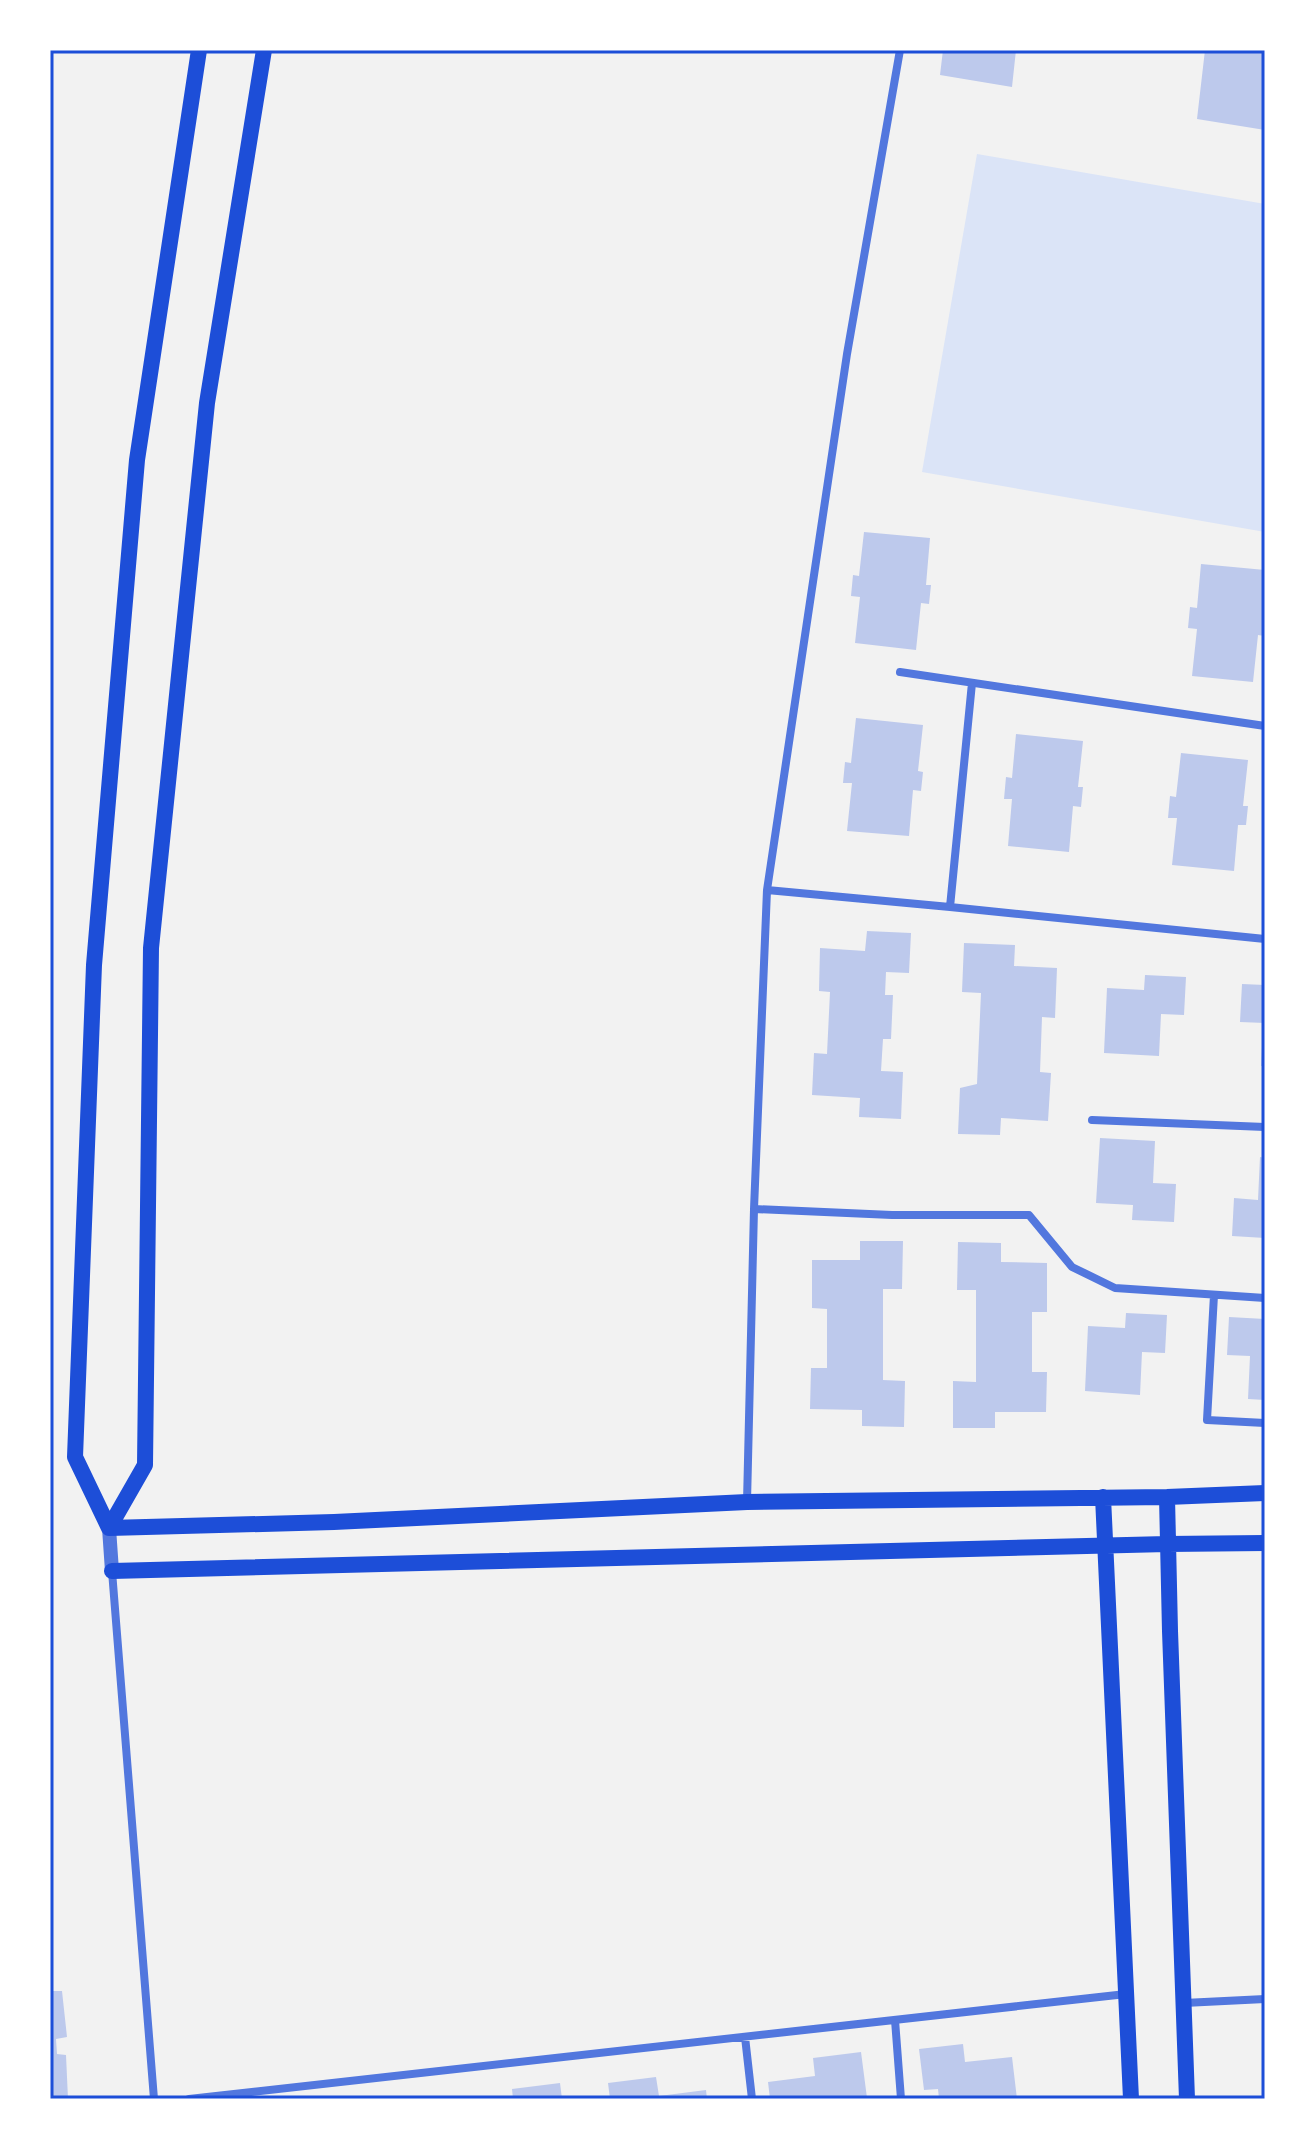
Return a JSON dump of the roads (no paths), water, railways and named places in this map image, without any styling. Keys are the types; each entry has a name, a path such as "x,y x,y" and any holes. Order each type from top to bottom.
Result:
{"main road":[{"path":"109,1528 75,1457 94,965 137,460 199,50"},
{"path":"109,1528 145,1465 151,948 207,403 264,50"},
{"path":"109,1528 334,1522 747,1502 1265,1493"},
{"path":"1103,1497 1131,2099"},
{"path":"1167,1497 1187,2099"},
{"path":"112,1571 1265,1543"}],"street":[{"path":"747,1502 754,1209 767,890 847,354 900,50"},
{"path":"900,672 1265,726"},
{"path":"950,907 972,683"},
{"path":"767,890 1265,939"},
{"path":"1092,1120 1265,1127"},
{"path":"754,1209 892,1215 1029,1215 1072,1267 1115,1288 1265,1298"},
{"path":"1214,1295 1207,1420 1265,1423"},
{"path":"109,1528 154,2099"},
{"path":"189,2099 1127,1994"},
{"path":"1184,2003 1265,1999"},
{"path":"895,2020 901,2099"},
{"path":"745,2037 752,2099"}]}
